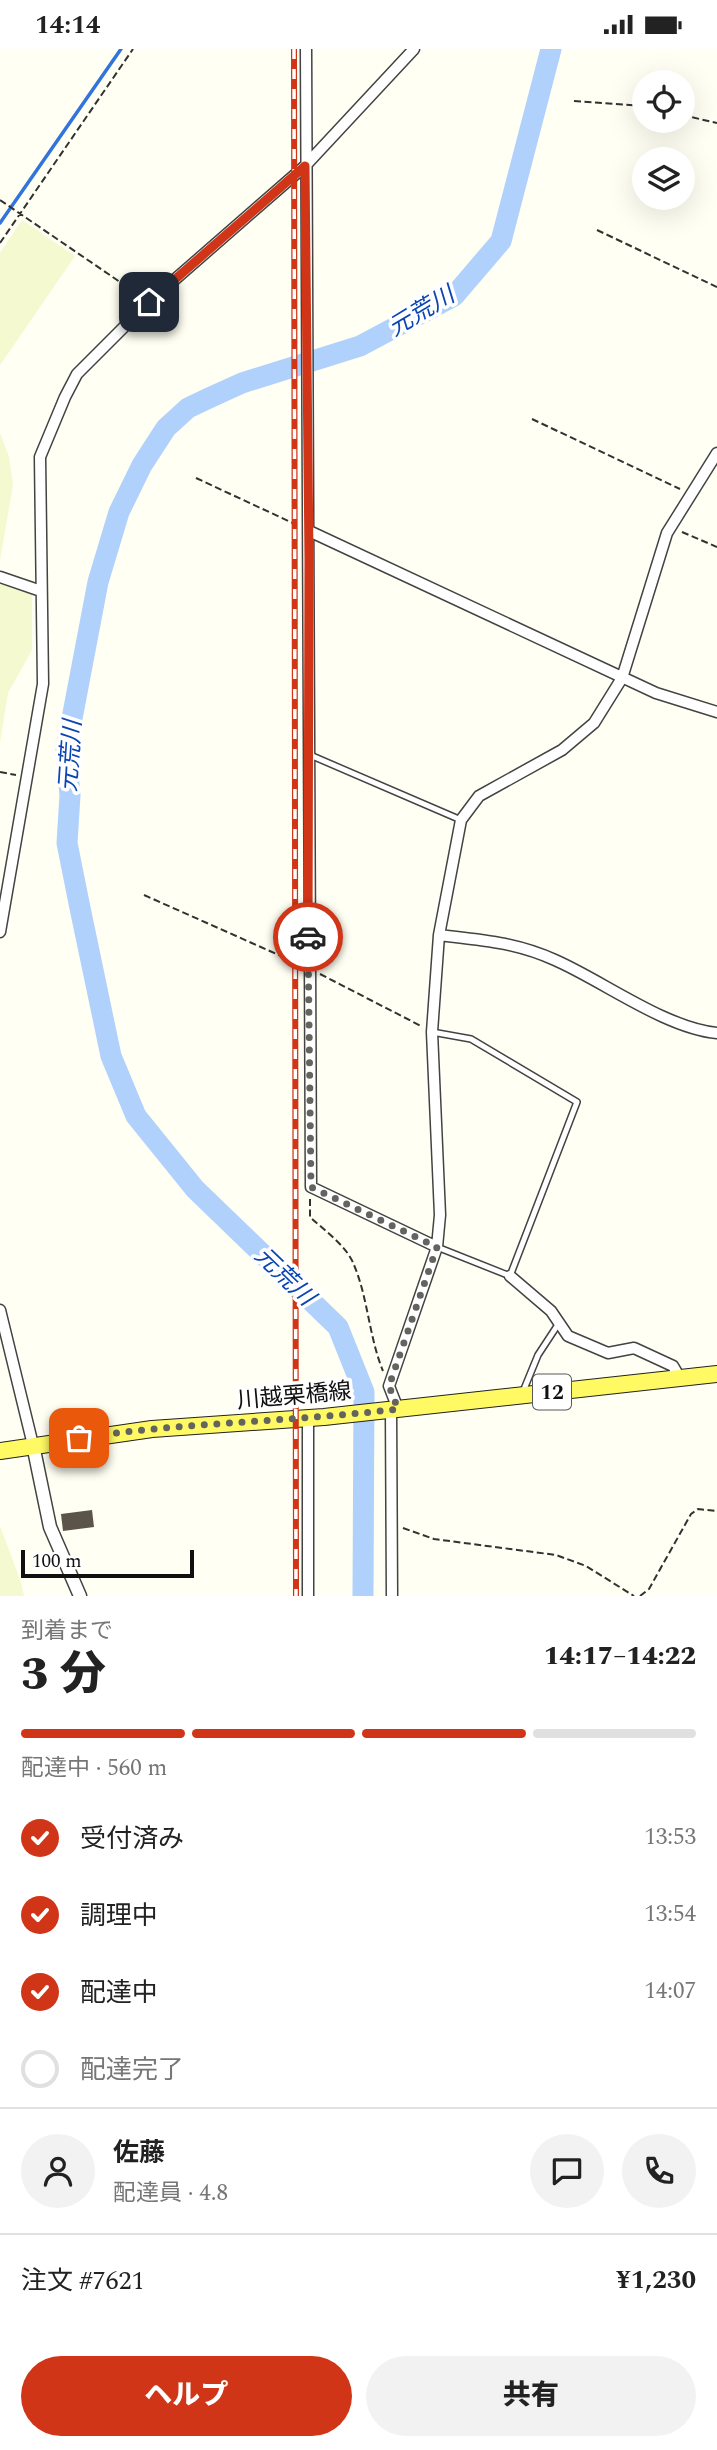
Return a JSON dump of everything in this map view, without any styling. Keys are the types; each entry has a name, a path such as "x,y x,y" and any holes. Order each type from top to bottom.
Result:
{"main road":[{"name":"川越栗橋線","path":"0,1451 152,1429 316,1418 717,1374"}],"street":[{"path":"306,49 311,1187 437,1247"},
{"path":"0,932 43,684 40,457 77,374 149,302 305,166 414,49"},
{"path":"392,1596 392,1409 389,1386 437,1247 440,1215 432,1032 439,935 461,820 479,796 562,750 594,723 622,678 671,527 717,453"},
{"path":"309,531 622,678 673,699 717,712"},
{"path":"0,577 41,591"},
{"path":"439,935 515,944 555,960 670,1019 705,1032 717,1033"},
{"path":"510,1276 551,1311 568,1336 608,1353 634,1348 673,1366 680,1378"},
{"path":"0,1310 50,1527 80,1596"},
{"path":"308,1596 316,1418"}],"lane":[{"path":"309,755 461,820"},
{"path":"432,1032 471,1039 577,1103 510,1276 437,1247"},
{"path":"521,1395 538,1355 559,1322"}],"path":[{"path":"0,243 133,49"},
{"path":"574,100 632,105"},
{"path":"695,118 717,123"},
{"path":"0,200 149,302"},
{"path":"597,230 717,287"},
{"path":"533,419 692,494"},
{"path":"196,478 309,531"},
{"path":"671,527 717,547"},
{"path":"0,772 26,776"},
{"path":"144,895 308,968 432,1032"},
{"path":"311,1187 310,1217 354,1263 375,1352 389,1386"},
{"path":"640,1596 649,1589 691,1514 698,1509 717,1511"},
{"path":"392,1524 434,1539 556,1555 586,1566 634,1596"}],"green space":[{"path":"22,220 75,256 0,365 0,253"},
{"path":"0,433 9,457 13,485 0,560"},
{"path":"0,583 32,594 32,650 8,693 0,742"},
{"path":"0,1526 21,1582 24,1596 0,1596"}],"building":[{"path":"92,1510 94,1527 63,1531 61,1514"}],"waterway":[{"path":"0,223 121,49"},
{"name":"元荒川","path":"363,1596 364,1392 338,1327 195,1189 136,1116 111,1056 67,843 70,795 66,750 98,582 119,512 142,465 166,428 188,408 209,398 242,383 360,346 454,296 501,241 551,49"}],"railway":[{"path":"294,49 296,1596"}],"way so far":[{"path":"79,1438 195,1425 398,1409 389,1386 437,1247 311,1187 308,937"}],"route":[{"path":"149,302 305,166 309,559 308,937"}]}
